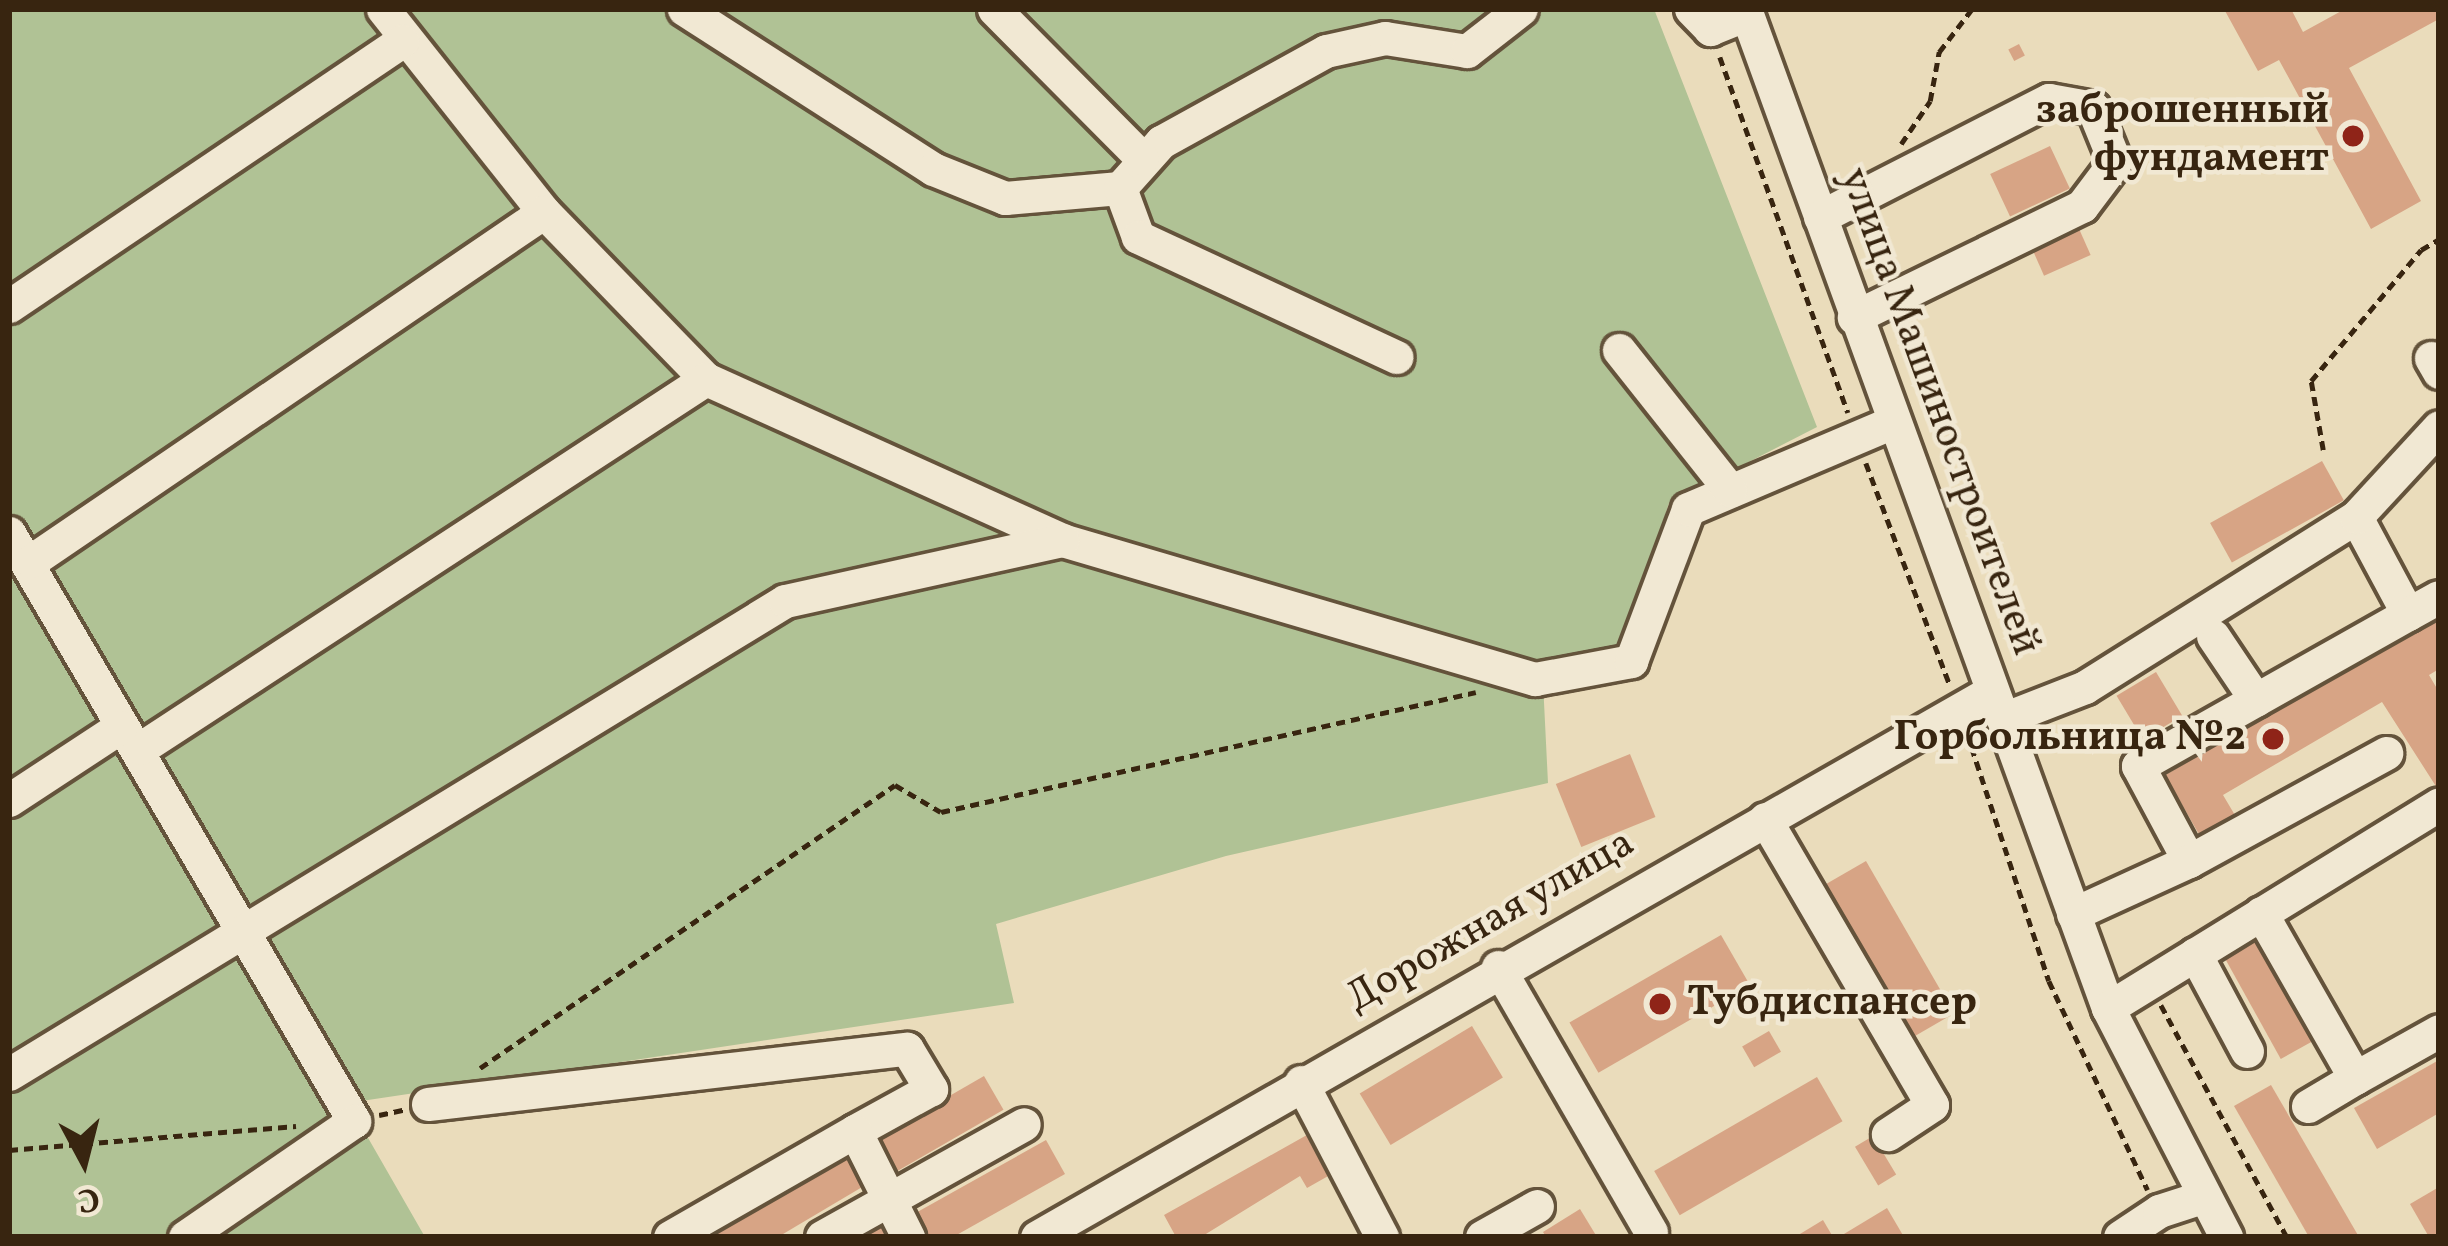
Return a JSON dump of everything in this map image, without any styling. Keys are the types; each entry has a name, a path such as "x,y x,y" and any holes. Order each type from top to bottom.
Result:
{"street":[{"path":"383,9 402,41 544,212 706,379 1062,540 1535,679 1631,661 1688,509 1893,422"},
{"path":"684,9 933,169 1005,198 1120,188 1142,158 1327,51 1384,38 1468,51 1521,9"},
{"path":"994,9 1142,158"},
{"path":"1700,19 1746,12"},
{"name":"улица Машиностроителей","path":"1746,12 2108,1008 2226,1237"},
{"path":"9,306 402,41"},
{"path":"1820,217 2049,100 2093,108 2115,162 2082,206 1854,316"},
{"path":"1120,188 1138,237 1396,357"},
{"path":"31,561 544,212"},
{"path":"1619,350 1730,490"},
{"path":"9,800 130,737 706,379"},
{"name":"Дорожная улица","path":"1037,1237 1498,968 1959,711 2085,688 2356,517 2439,427"},
{"path":"2356,517 2408,614"},
{"path":"9,533 31,561 354,1121 185,1237"},
{"path":"9,1074 784,602 1062,540"},
{"path":"2189,861 2138,766 2439,597"},
{"path":"2213,637 2256,700"},
{"path":"2073,914 2189,861 2386,753"},
{"path":"2108,1008 2439,804"},
{"path":"1765,819 1932,1105 1888,1134"},
{"path":"2261,913 2355,1078"},
{"path":"2195,953 2247,1051"},
{"path":"1498,968 1651,1232"},
{"path":"2308,1106 2439,1031"},
{"path":"428,1104 907,1049 931,1089 670,1237"},
{"path":"1301,1082 1382,1237"},
{"path":"822,1237 1024,1124"},
{"path":"855,1131 908,1237"},
{"path":"2120,1237 2159,1211 2202,1197"},
{"path":"1482,1237 1537,1206"}],"path":[{"path":"1894,155 1930,101 1940,52 1972,9"},
{"path":"1700,19 1959,711 2049,981 2092,1084 2159,1211"},
{"path":"2323,450 2311,381 2421,250 2439,239"},
{"path":"466,1078 896,785 941,812 1489,689"},
{"path":"2150,982 2188,1065 2287,1237"},
{"path":"354,1121 428,1104"},
{"path":"9,1150 308,1125"}],"green space":[{"path":"9,9 1654,9 1817,427 1669,503 1615,667 1543,682 1548,783 1226,856 996,924 1014,1003 348,1103 425,1237 9,1237"}],"building":[{"name":"заброшенный фундамент","path":"2224,9 2291,9 2303,32 2345,9 2439,9 2439,19 2349,68 2421,201 2371,229 2279,60 2258,71"},
{"path":"2019,44 2025,56 2014,61 2008,49"},
{"path":"2050,146 2070,189 2010,216 1990,174"},
{"path":"2076,222 2091,255 2044,276 2029,243"},
{"path":"2322,461 2344,500 2232,562 2210,523"},
{"name":"Горбольница №2","path":"2439,615 2439,669 2429,675 2439,692 2439,791 2382,702 2223,795 2239,822 2204,843 2165,775"},
{"path":"2156,672 2182,716 2143,739 2117,696"},
{"path":"1630,754 1655,817 1581,847 1556,784"},
{"path":"1866,861 1954,1013 1905,1042 1817,890"},
{"name":"Тубдиспансер","path":"1721,935 1750,985 1598,1073 1569,1022"},
{"path":"2260,939 2316,1040 2281,1059 2225,958"},
{"path":"1472,1026 1503,1077 1391,1145 1360,1093"},
{"path":"1769,1031 1781,1052 1754,1067 1742,1046"},
{"path":"2439,1060 2439,1113 2377,1149 2354,1108"},
{"path":"984,1076 1004,1110 890,1175 871,1142"},
{"path":"1817,1077 1842,1121 1680,1215 1654,1171"},
{"path":"2271,1085 2359,1237 2309,1237 2234,1106"},
{"path":"1314,1131 1337,1171 1307,1188 1300,1176 1201,1237 1176,1237 1164,1215"},
{"path":"1873,1136 1896,1175 1878,1185 1855,1147"},
{"path":"1046,1140 1065,1174 953,1237 924,1237 912,1215"},
{"path":"854,1147 874,1180 778,1237 703,1237"},
{"path":"2439,1187 2439,1237 2429,1237 2410,1204"},
{"path":"1887,1208 1904,1237 1839,1237"},
{"path":"1580,1209 1597,1237 1546,1237 1543,1232"},
{"path":"880,1215 894,1237 842,1237"},
{"path":"1823,1220 1833,1237 1795,1237"}],"place":[{"name":"заброшенный фундамент","path":"2353,136"},
{"name":"Горбольница №2","path":"2273,739"},
{"name":"Тубдиспансер","path":"1660,1004"}]}
